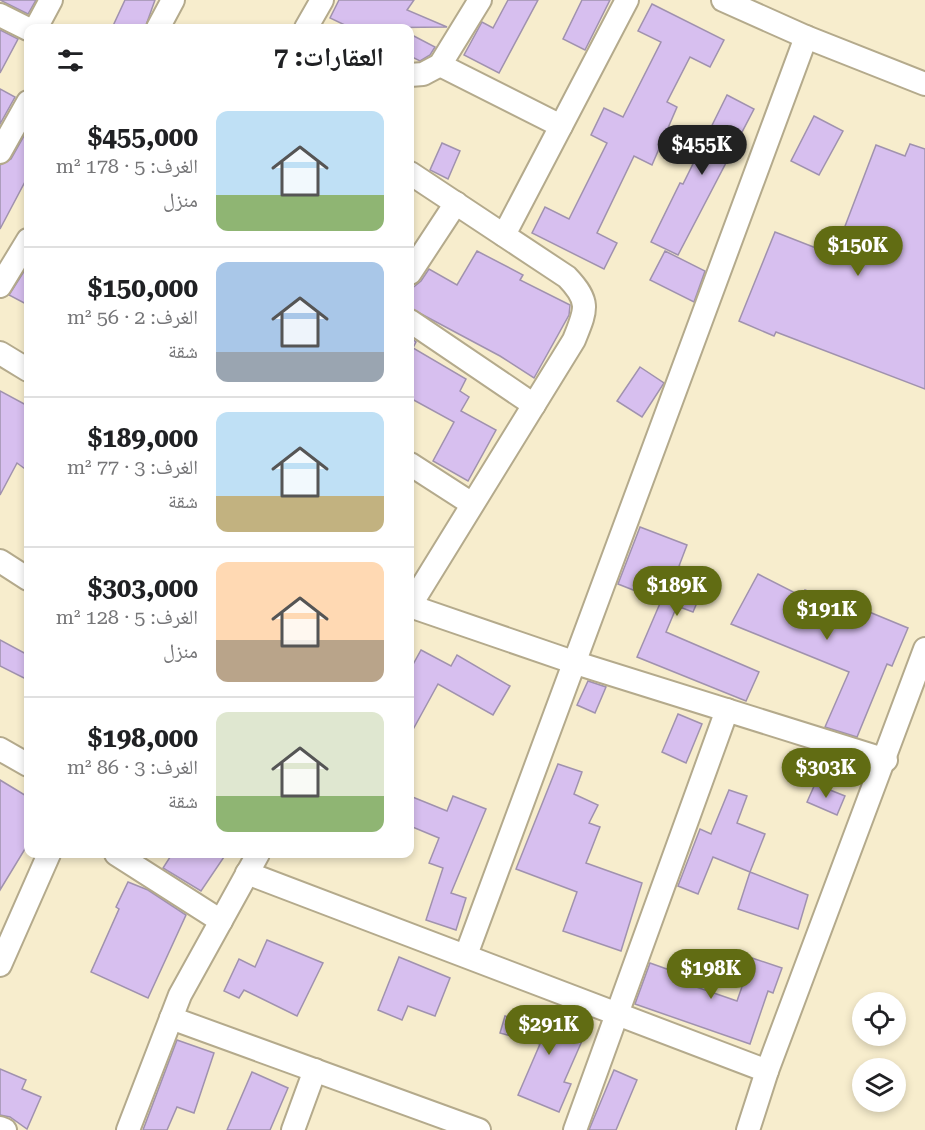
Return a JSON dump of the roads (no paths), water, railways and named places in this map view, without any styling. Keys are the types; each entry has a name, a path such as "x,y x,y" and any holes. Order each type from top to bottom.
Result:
{"street":[{"path":"38,24 51,0"},
{"path":"160,24 173,0"},
{"path":"311,24 322,0"},
{"path":"414,75 423,74 440,65 480,0"},
{"path":"504,235 627,0"},
{"path":"723,0 806,37 925,84"},
{"path":"0,15 24,27"},
{"path":"466,955 806,37"},
{"path":"440,65 561,126"},
{"path":"0,152 24,109"},
{"path":"414,176 567,277 582,293 586,310 574,340 414,599"},
{"path":"414,267 456,203"},
{"path":"0,286 24,247"},
{"path":"414,324 534,405"},
{"path":"0,353 24,368"},
{"path":"414,467 472,504"},
{"path":"0,561 24,576"},
{"path":"414,607 576,663 886,760"},
{"path":"748,1130 767,1071 886,760 925,649"},
{"path":"575,1130 727,710"},
{"path":"0,749 24,763"},
{"path":"0,965 5,936 47,858"},
{"path":"122,858 221,921"},
{"path":"128,1130 180,995 252,863 466,955 767,1071"},
{"path":"171,1018 479,1130"},
{"path":"293,1130 315,1070"},
{"path":"0,1128 5,1130"}]}
